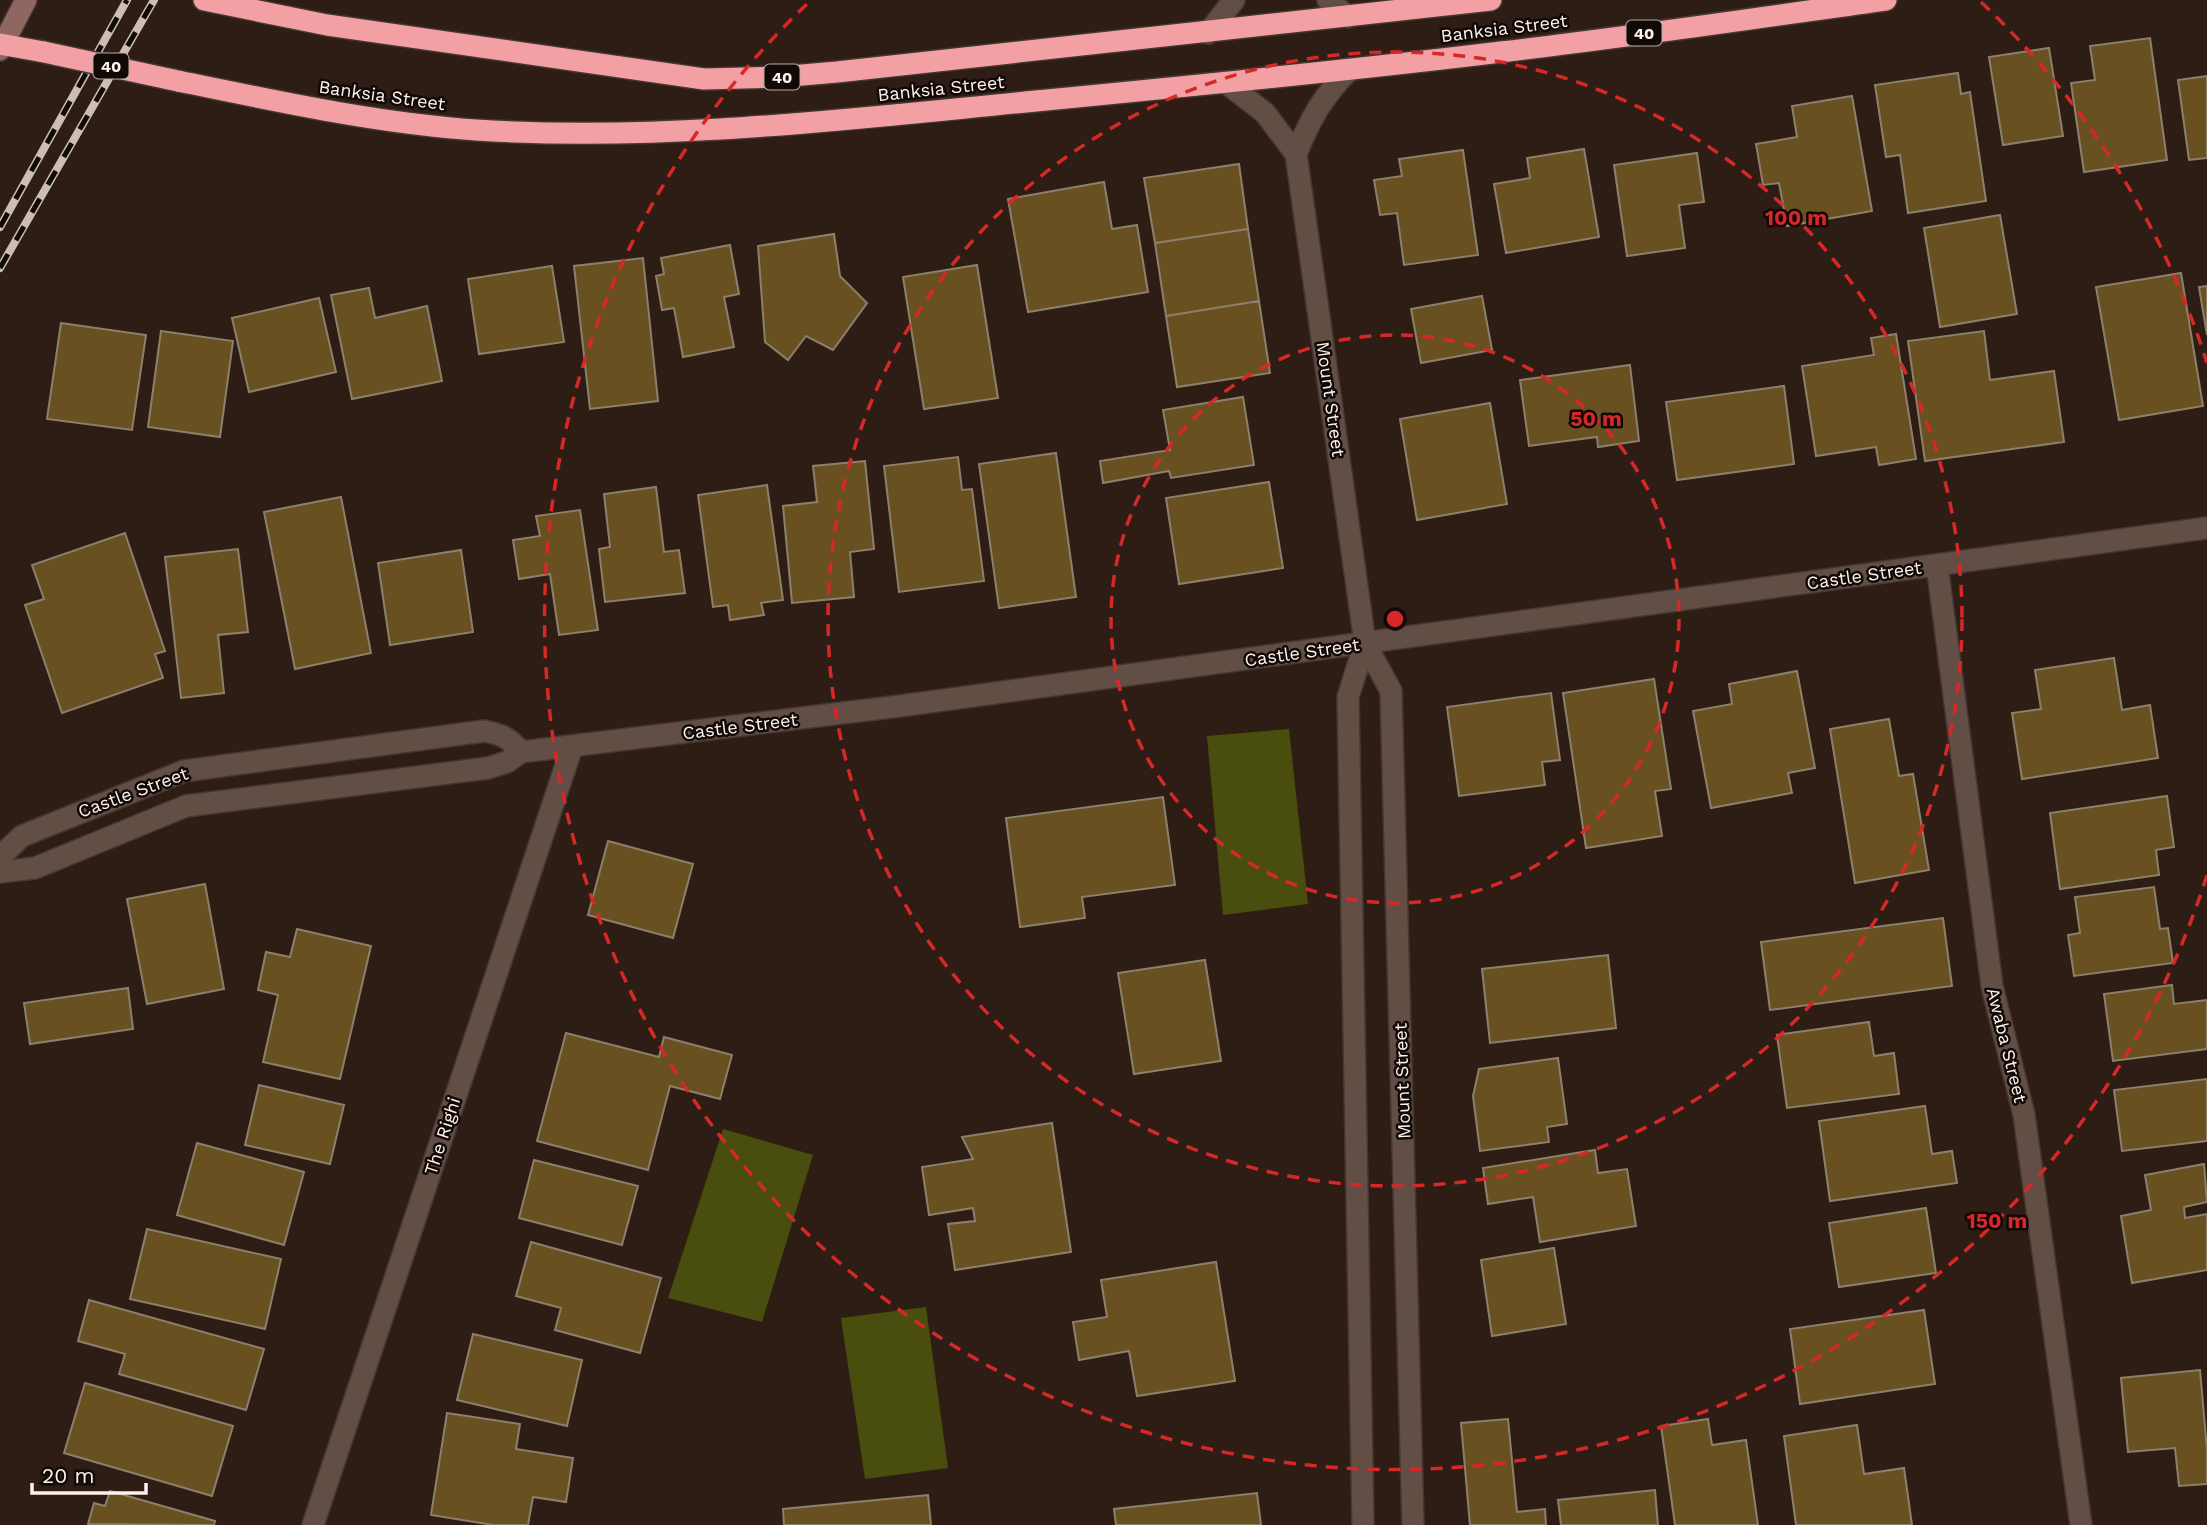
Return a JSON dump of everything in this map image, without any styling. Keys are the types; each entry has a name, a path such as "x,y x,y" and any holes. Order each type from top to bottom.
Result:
{"highway":[{"name":"Banksia Street","path":"211,1 327,25 704,79 837,72 1491,0"},
{"name":"Banksia Street","path":"1,46 44,52 178,81 406,123 494,131 643,135 773,127 1350,69 1886,0"}],"street":[{"path":"1,46 26,0"},
{"path":"1208,33 1234,0"},
{"path":"1328,0 1348,17"},
{"path":"1296,154 1317,108 1350,69"},
{"name":"Mount Street","path":"1225,82 1265,113 1296,154 1365,643 1391,691 1413,1525"},
{"name":"Castle Street","path":"0,872 35,868 186,806 488,768 507,762 521,752 900,706 2207,528"},
{"name":"Awaba Street","path":"1937,565 1992,986 2024,1115 2081,1525"},
{"name":"Mount Street","path":"1363,1525 1348,697 1365,643"},
{"name":"Castle Street","path":"0,857 22,836 184,771 484,731 502,734 521,752"},
{"name":"The Righi","path":"313,1525 572,747"}],"shaded area":[{"path":"1289,729 1308,904 1223,915 1207,736"},
{"path":"723,1129 813,1155 762,1322 668,1298"},
{"path":"926,1307 948,1468 865,1479 841,1318"}],"building":[{"path":"2150,38 2167,160 2084,172 2071,83 2095,80 2090,46"},
{"path":"2049,48 2063,136 2003,145 1989,57"},
{"path":"1958,73 1961,94 1970,92 1986,201 1908,213 1900,155 1886,157 1875,85"},
{"path":"2207,76 2207,158 2189,160 2178,80"},
{"path":"1852,96 1872,211 1787,226 1779,183 1763,185 1756,144 1797,137 1792,106"},
{"path":"1584,149 1599,237 1506,253 1494,184 1530,178 1527,158"},
{"path":"1463,150 1478,255 1404,265 1397,213 1380,215 1374,180 1402,176 1399,159"},
{"path":"1697,153 1704,202 1679,205 1685,248 1627,256 1614,165"},
{"path":"1239,164 1248,229 1155,243 1144,178"},
{"path":"1104,182 1112,229 1137,225 1148,292 1028,312 1008,199"},
{"path":"2000,215 2017,314 1940,327 1924,228"},
{"path":"1248,229 1259,301 1166,316 1155,243"},
{"path":"834,234 840,276 867,303 833,350 806,336 788,360 765,342 758,246"},
{"path":"730,245 739,294 724,297 734,347 683,357 674,308 662,310 656,276 664,274 661,258"},
{"path":"643,258 658,401 590,409 574,266"},
{"path":"977,265 998,398 924,409 903,277"},
{"path":"552,266 564,342 479,354 468,279"},
{"path":"2181,273 2203,406 2119,420 2096,287"},
{"path":"2207,286 2207,335 2199,287"},
{"path":"369,288 375,318 427,306 442,381 352,399 331,295"},
{"path":"1482,296 1492,350 1421,363 1411,309"},
{"path":"319,298 336,372 249,392 232,318"},
{"path":"1259,301 1270,373 1177,387 1166,316"},
{"path":"61,323 146,335 132,430 47,419"},
{"path":"161,331 233,341 220,437 148,427"},
{"path":"1984,331 1990,380 2054,371 2064,442 1925,461 1908,341"},
{"path":"1896,334 1916,459 1879,465 1876,447 1816,456 1802,366 1874,355 1871,338"},
{"path":"1630,365 1639,441 1598,447 1597,437 1529,446 1520,380"},
{"path":"1784,386 1794,464 1677,480 1666,402"},
{"path":"1243,397 1254,465 1171,478 1169,471 1103,483 1100,461 1170,450 1163,410"},
{"path":"1490,403 1507,504 1417,520 1400,419"},
{"path":"1056,453 1076,597 999,608 979,464"},
{"path":"958,457 962,490 972,489 984,581 899,592 884,466"},
{"path":"865,461 874,549 850,552 854,597 792,603 783,506 817,502 813,466"},
{"path":"1269,482 1283,568 1179,584 1166,498"},
{"path":"767,485 783,600 761,603 764,615 730,620 728,605 713,607 698,495"},
{"path":"656,487 664,552 679,550 685,593 605,602 599,549 610,547 604,494"},
{"path":"341,497 371,653 295,669 264,512"},
{"path":"580,510 598,630 559,635 550,574 519,579 513,540 540,536 536,516"},
{"path":"125,533 165,651 155,654 163,678 62,713 25,605 44,599 32,565"},
{"path":"238,549 248,632 218,635 224,693 181,698 165,557"},
{"path":"461,550 473,632 390,645 378,563"},
{"path":"2114,658 2122,710 2150,705 2158,758 2022,779 2012,713 2041,709 2035,670"},
{"path":"1797,671 1815,768 1788,773 1792,793 1711,808 1693,711 1732,704 1729,684"},
{"path":"1654,679 1671,789 1655,791 1662,836 1586,848 1563,693"},
{"path":"1551,693 1560,760 1542,762 1545,785 1459,796 1447,707"},
{"path":"1889,719 1899,776 1913,774 1929,870 1855,883 1830,729"},
{"path":"2167,796 2174,847 2156,850 2159,875 2060,889 2050,813"},
{"path":"1163,797 1175,885 1082,897 1085,918 1020,927 1006,818"},
{"path":"608,841 693,864 673,938 588,915"},
{"path":"205,884 224,989 147,1004 127,899"},
{"path":"2154,887 2160,929 2168,928 2173,963 2074,976 2068,935 2080,933 2075,897"},
{"path":"1943,918 1952,986 1770,1010 1761,942"},
{"path":"297,929 371,946 340,1079 263,1062 278,995 258,990 266,952 290,957"},
{"path":"1608,955 1616,1028 1490,1043 1482,969"},
{"path":"1205,960 1221,1061 1134,1074 1118,973"},
{"path":"2172,985 2174,1004 2207,1000 2207,1049 2113,1061 2104,994"},
{"path":"128,988 133,1029 30,1044 24,1003"},
{"path":"1869,1022 1874,1056 1894,1053 1899,1094 1787,1108 1777,1035"},
{"path":"566,1033 659,1057 664,1037 732,1055 720,1099 670,1086 648,1170 537,1141"},
{"path":"1558,1058 1567,1124 1547,1127 1549,1142 1480,1151 1473,1096 1479,1069"},
{"path":"2207,1079 2207,1141 2122,1151 2114,1090"},
{"path":"259,1085 344,1105 330,1164 245,1145"},
{"path":"1925,1106 1932,1154 1952,1151 1957,1183 1830,1201 1819,1121"},
{"path":"1052,1123 1071,1252 955,1270 948,1224 975,1221 973,1208 929,1215 922,1167 973,1159 962,1137"},
{"path":"197,1143 304,1172 284,1245 177,1215"},
{"path":"1595,1150 1598,1173 1627,1169 1636,1226 1540,1242 1533,1197 1488,1204 1483,1168"},
{"path":"534,1160 638,1186 622,1245 519,1218"},
{"path":"2204,1164 2207,1202 2184,1207 2185,1218 2207,1214 2207,1270 2132,1283 2121,1216 2151,1210 2145,1175"},
{"path":"1926,1208 1936,1273 1839,1287 1829,1223"},
{"path":"147,1229 281,1259 265,1329 130,1299"},
{"path":"531,1242 661,1278 640,1353 555,1330 561,1308 516,1296"},
{"path":"1554,1248 1566,1324 1492,1336 1481,1260"},
{"path":"1216,1262 1235,1381 1137,1396 1129,1351 1079,1360 1073,1322 1107,1317 1101,1280"},
{"path":"89,1300 264,1349 246,1410 119,1374 125,1354 78,1341"},
{"path":"1924,1310 1935,1384 1800,1404 1790,1329"},
{"path":"473,1334 582,1360 567,1426 457,1400"},
{"path":"2200,1370 2207,1484 2179,1486 2175,1448 2128,1452 2121,1378"},
{"path":"85,1383 233,1426 212,1496 64,1453"},
{"path":"447,1413 520,1424 516,1449 573,1458 566,1502 533,1497 528,1525 493,1525 431,1515"},
{"path":"1508,1419 1517,1512 1545,1509 1546,1525 1470,1525 1461,1423"},
{"path":"1708,1419 1712,1445 1746,1440 1758,1525 1675,1525 1661,1426"},
{"path":"1857,1425 1864,1474 1904,1468 1912,1525 1796,1525 1784,1436"},
{"path":"1655,1490 1658,1525 1561,1525 1558,1500"},
{"path":"110,1491 215,1521 214,1525 88,1524 94,1503 105,1506"},
{"path":"1257,1493 1261,1525 1116,1525 1114,1509"},
{"path":"928,1495 931,1525 784,1525 783,1509"}],"railway":[{"path":"0,227 127,0"},
{"path":"0,268 154,0"}]}
